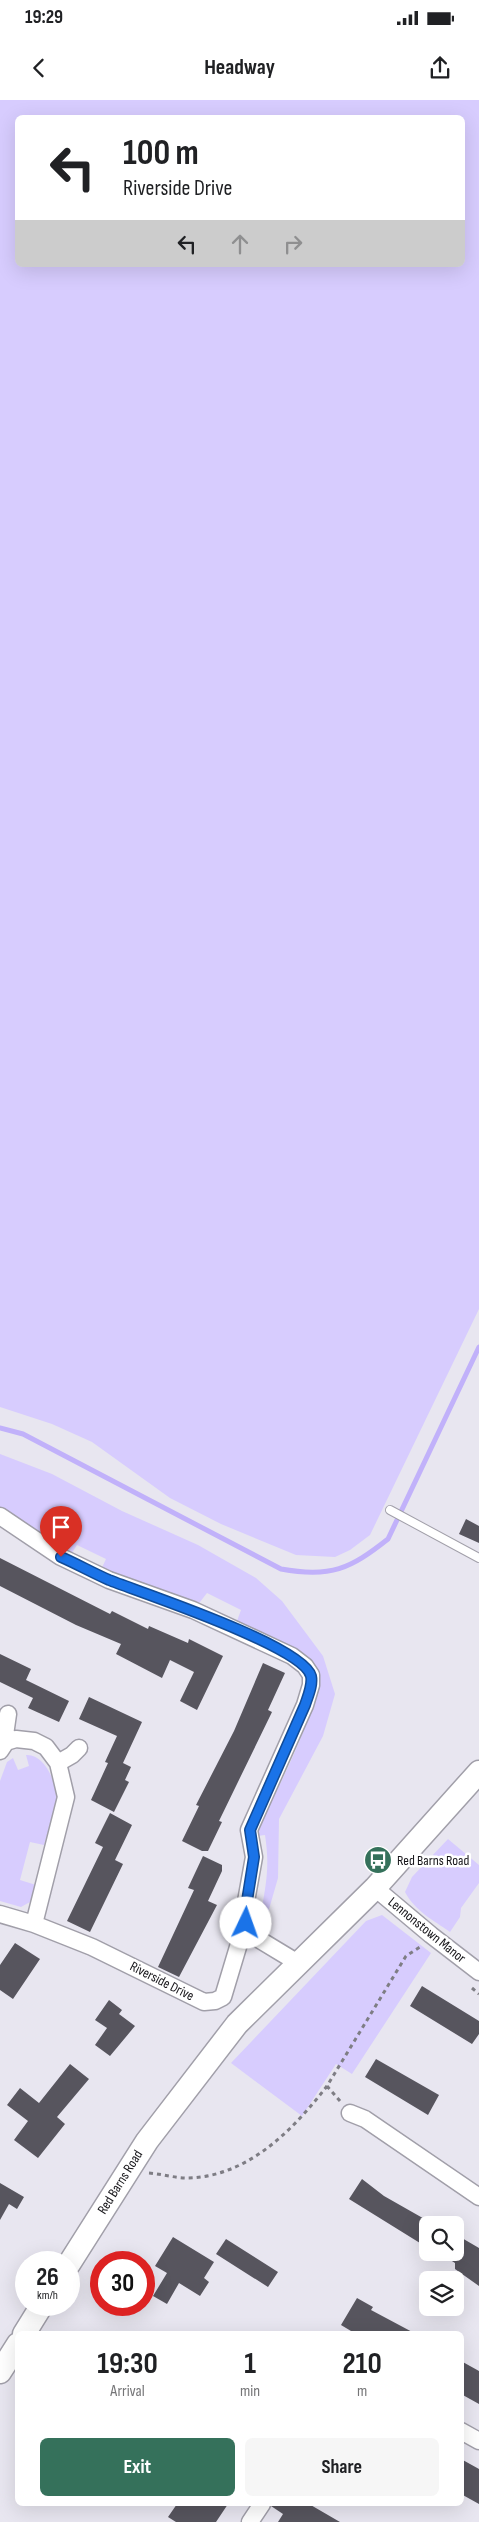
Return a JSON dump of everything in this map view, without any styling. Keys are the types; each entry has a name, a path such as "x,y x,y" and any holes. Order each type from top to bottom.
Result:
{"street":[{"path":"0,1516 61,1557 109,1580 193,1610 277,1648 305,1666 311,1675 311,1685 305,1705 250,1830 254,1857 246,1907 246,1923 250,1934 298,1963"},
{"path":"3,1747 8,1714"},
{"path":"3,1747 16,1739 34,1741 46,1747 58,1763 66,1796 34,1924"},
{"path":"58,1763 72,1755 79,1748"},
{"name":"Red Barns Road","path":"77,2251 147,2141 237,2024 375,1888 479,1772"},
{"name":"Lennonstown Manor","path":"375,1888 479,1972"},
{"name":"Riverside Drive","path":"0,1914 34,1924 92,1947 204,2002 215,2001 223,1997 240,1937 250,1934"},
{"path":"350,2113 381,2130 479,2198"},
{"path":"26,2331 35,2316"},
{"path":"0,2372 15,2349"},
{"path":"464,2432 479,2441"},
{"path":"250,2522 261,2506"}],"lane":[{"path":"390,1510 479,1558"}],"path":[{"path":"126,2173 145,2172 187,2178 211,2175 242,2164 264,2151 305,2115 327,2086 406,1956 418,1948 426,1946 419,1940"},
{"path":"471,1987 479,1994"},
{"path":"327,2086 350,2113"}],"shaded area":[{"path":"0,100 479,100 479,1309 370,1535 350,1550 335,1557 296,1555 221,1524 170,1498 92,1442 52,1424 0,1407"},
{"path":"0,1454 52,1474 122,1511 198,1545 256,1578 282,1601 323,1656 335,1694 323,1736 279,1819 278,1878 263,1930 252,1914 253,1910 261,1914 267,1875 265,1835 257,1836 258,1827 286,1772 302,1734 315,1695 319,1675 294,1649 237,1621 241,1610 207,1593 196,1604 100,1572 106,1559 77,1545 70,1556 0,1509"},
{"path":"26,1755 39,1759 49,1771 56,1792 56,1799 53,1817 44,1845 30,1842 20,1880 36,1885 30,1902 21,1907 0,1901 0,1781 7,1762 13,1758 18,1770 29,1766"},
{"path":"448,1839 479,1865 479,1883 461,1908 460,1917 450,1932 419,1910 405,1892 412,1877"},
{"path":"382,1915 431,1953 352,2074 336,2064 302,2116 231,2063 366,1921"}],"building":[{"path":"466,1519 479,1526 479,1543 459,1534"},
{"path":"0,1558 110,1614 112,1611 148,1629 149,1626 188,1643 189,1639 223,1656 197,1710 180,1701 194,1672 170,1660 162,1678 116,1654 121,1644 76,1625 0,1586"},
{"path":"0,1654 31,1669 26,1680 69,1701 59,1722 28,1708 33,1698 0,1682"},
{"path":"263,1663 285,1673 268,1710 272,1712 219,1821 222,1822 208,1851 202,1851 182,1841 199,1806 196,1805 234,1731"},
{"path":"89,1697 142,1722 123,1763 131,1767 125,1780 129,1782 114,1812 91,1800 108,1763 105,1762 117,1736 79,1719"},
{"path":"110,1813 132,1825 115,1860 123,1864 90,1932 67,1921 103,1847 95,1843"},
{"path":"203,1856 222,1865 222,1871 208,1901 217,1905 179,1977 158,1967 194,1890 188,1888"},
{"path":"15,1943 40,1959 13,1999 0,1990 0,1965"},
{"path":"422,1986 479,2021 479,2034 472,2044 410,2006"},
{"path":"109,2000 122,2010 119,2014 135,2026 110,2056 95,2045 107,2028 95,2020"},
{"path":"376,2059 439,2095 428,2115 365,2077"},
{"path":"70,2064 89,2079 57,2117 65,2124 38,2158 14,2140 28,2121 7,2105 20,2088 39,2103"},
{"path":"362,2179 384,2196 419,2216 419,2242 349,2199"},
{"path":"0,2183 24,2197 17,2209 9,2204 0,2220"},
{"path":"173,2237 214,2262 204,2278 209,2282 200,2296 179,2283 167,2304 155,2297 155,2293 167,2273 155,2266"},
{"path":"226,2239 278,2272 268,2287 216,2254"},
{"path":"464,2239 479,2248 479,2286 464,2275 464,2271 455,2269 455,2263 452,2261 464,2261"},
{"path":"357,2298 373,2307 371,2310 410,2331 351,2331 341,2325"},
{"path":"464,2363 479,2371 479,2404 464,2396"},
{"path":"464,2461 479,2469 479,2504 464,2496"},
{"path":"176,2506 227,2506 216,2522 176,2522 168,2517"},
{"path":"271,2506 312,2506 340,2522 278,2522 283,2514"}],"waterway":[{"path":"0,1428 23,1434 281,1569 298,1572 339,1569 362,1558 388,1539 479,1347"}],"place":[{"name":"Red Barns Road","path":"378,1860"}],"route":[{"path":"61,1557 109,1580 193,1610 277,1648 305,1666 311,1675 311,1685 305,1705 250,1830 254,1857 246,1907 246,1923"}]}
